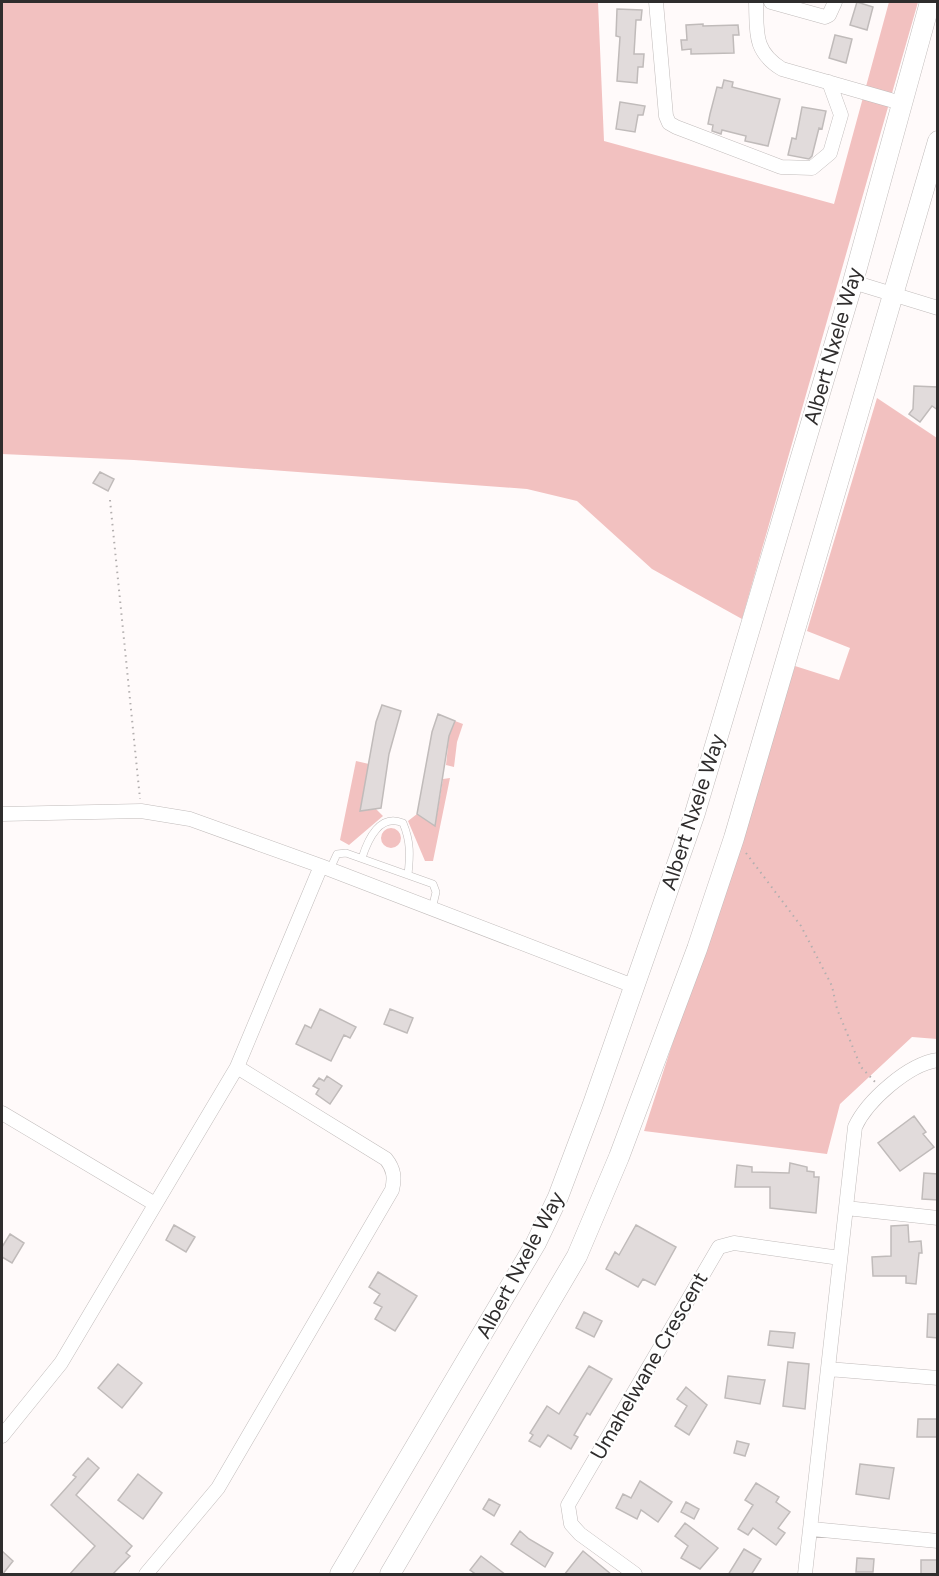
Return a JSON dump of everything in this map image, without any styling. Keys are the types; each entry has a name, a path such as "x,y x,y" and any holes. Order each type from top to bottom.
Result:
{"main road":[{"name":"Albert Nxele Way","path":"347,1572 536,1243 558,1197 636,987 695,813 853,282 930,2"},
{"name":"Albert Nxele Way","path":"390,1575 577,1256 619,1157 697,949 734,838 938,141"}],"street":[{"path":"656,2 666,116 669,123 676,127 781,166 812,168 830,153 841,115 828,82"},
{"path":"756,2 757,30 763,55 782,69 901,103"},
{"path":"771,2 825,17 830,15 835,2"},
{"path":"853,282 938,308"},
{"path":"2,814 141,811 190,819 326,868 636,987"},
{"path":"2,1436 61,1363 237,1067 326,868"},
{"path":"805,1575 812,1530 855,1127 862,1112 884,1092 916,1067 938,1060"},
{"path":"146,1575 218,1488 392,1190 394,1181 394,1173 386,1159 237,1067"},
{"path":"2,1113 155,1204"},
{"path":"846,1208 938,1218"},
{"name":"Umahelwane Crescent","path":"635,1575 580,1534 571,1524 568,1505 718,1247 734,1243 840,1258"},
{"path":"828,1369 938,1378"},
{"path":"812,1530 938,1541"}],"lane":[{"path":"362,858 368,841 377,830 386,821 395,820 403,824 408,835 411,853 408,875"},
{"path":"326,868 337,854 346,853 433,884 436,892 432,909"}],"path":[{"path":"110,500 141,811"},
{"path":"734,838 801,926 832,986 837,1009 861,1067 884,1092"}],"shaded area":[{"path":"2,2 598,2 604,141 834,204 889,2 918,2 742,619 652,569 577,501 527,489 134,460 2,454"},
{"path":"877,398 937,438 937,1039 912,1037 840,1104 827,1154 644,1131 795,666 839,680 850,648 807,631"},
{"path":"455,721 463,724 457,742 454,767 446,765 449,736"},
{"path":"356,761 369,764 360,811 376,809 383,816 349,845 340,840"},
{"path":"450,778 433,861 425,861 408,821 417,814 435,826 443,779"},
{"path":"391,828 398,831 401,838 398,845 391,848 384,845 381,838 384,831"}],"building":[{"path":"857,2 873,7 867,30 850,25"},
{"path":"617,9 642,10 641,20 636,20 634,54 644,54 643,67 638,67 637,83 617,81 620,37 616,36"},
{"path":"703,24 703,26 738,25 739,35 733,35 734,53 691,54 691,49 682,50 681,40 687,40 686,25"},
{"path":"835,35 852,39 846,63 829,58"},
{"path":"724,80 733,82 732,87 780,99 768,146 745,141 746,136 722,130 721,134 712,131 713,125 708,124 710,114 717,87 722,88"},
{"path":"620,102 645,106 643,115 638,115 635,132 616,129"},
{"path":"802,107 826,111 822,129 819,128 812,156 809,159 788,155 792,138 796,139"},
{"path":"914,386 938,387 938,410 932,406 920,422 909,414 913,409"},
{"path":"100,472 114,479 108,491 93,483"},
{"path":"382,705 401,711 389,754 381,808 360,811 376,722"},
{"path":"438,714 455,721 449,736 435,826 417,814 432,732"},
{"path":"320,1009 356,1027 350,1038 344,1035 331,1061 296,1044 305,1025 311,1028"},
{"path":"390,1009 413,1018 407,1033 384,1024"},
{"path":"327,1076 342,1086 330,1104 316,1094 319,1089 313,1086 319,1078 324,1081"},
{"path":"914,1116 926,1132 923,1134 934,1147 900,1171 878,1143"},
{"path":"790,1163 807,1167 807,1171 814,1172 814,1177 819,1177 816,1213 770,1208 770,1187 735,1187 737,1165 752,1167 752,1172 789,1173"},
{"path":"924,1173 938,1174 938,1200 922,1199"},
{"path":"174,1225 195,1237 186,1252 166,1240"},
{"path":"636,1225 676,1247 655,1285 643,1279 638,1287 606,1269 615,1252 619,1255"},
{"path":"908,1225 909,1242 921,1241 922,1253 919,1253 916,1284 906,1283 906,1276 873,1276 872,1257 891,1256 891,1226"},
{"path":"10,1234 24,1243 12,1263 2,1257 2,1247"},
{"path":"378,1272 417,1296 395,1331 375,1319 382,1307 374,1303 380,1294 369,1287"},
{"path":"584,1312 602,1321 594,1337 576,1328"},
{"path":"928,1314 938,1314 938,1338 927,1337"},
{"path":"770,1331 795,1333 793,1348 768,1345"},
{"path":"788,1362 809,1364 805,1409 783,1406"},
{"path":"118,1364 142,1383 122,1408 98,1388"},
{"path":"589,1366 612,1379 590,1415 587,1413 574,1435 578,1437 571,1449 548,1435 540,1447 529,1441 533,1435 530,1433 547,1406 559,1414"},
{"path":"728,1376 765,1380 760,1404 725,1398"},
{"path":"686,1387 707,1405 689,1435 675,1426 687,1406 677,1399"},
{"path":"918,1419 938,1419 938,1437 917,1437"},
{"path":"737,1441 749,1444 745,1456 734,1453"},
{"path":"88,1458 99,1468 76,1495 132,1546 126,1553 130,1556 112,1575 69,1575 95,1546 51,1505 76,1477 73,1475"},
{"path":"860,1464 894,1468 889,1499 856,1494"},
{"path":"138,1474 162,1493 143,1519 118,1500"},
{"path":"640,1481 672,1502 658,1522 641,1510 637,1519 616,1508 623,1494 631,1498"},
{"path":"756,1483 779,1497 776,1502 790,1512 778,1528 785,1533 776,1545 753,1528 748,1535 738,1529 753,1505 745,1500"},
{"path":"489,1499 500,1505 494,1516 483,1509"},
{"path":"686,1502 699,1509 694,1519 681,1512"},
{"path":"685,1523 718,1548 700,1569 681,1558 688,1546 675,1536"},
{"path":"520,1531 553,1553 545,1567 511,1544"},
{"path":"744,1549 761,1559 751,1575 728,1575"},
{"path":"2,1551 13,1561 2,1575"},
{"path":"583,1551 612,1575 564,1575"},
{"path":"481,1556 506,1575 477,1575 470,1570"},
{"path":"857,1558 874,1559 873,1572 856,1572"},
{"path":"921,1560 938,1560 938,1575 921,1575"}]}
